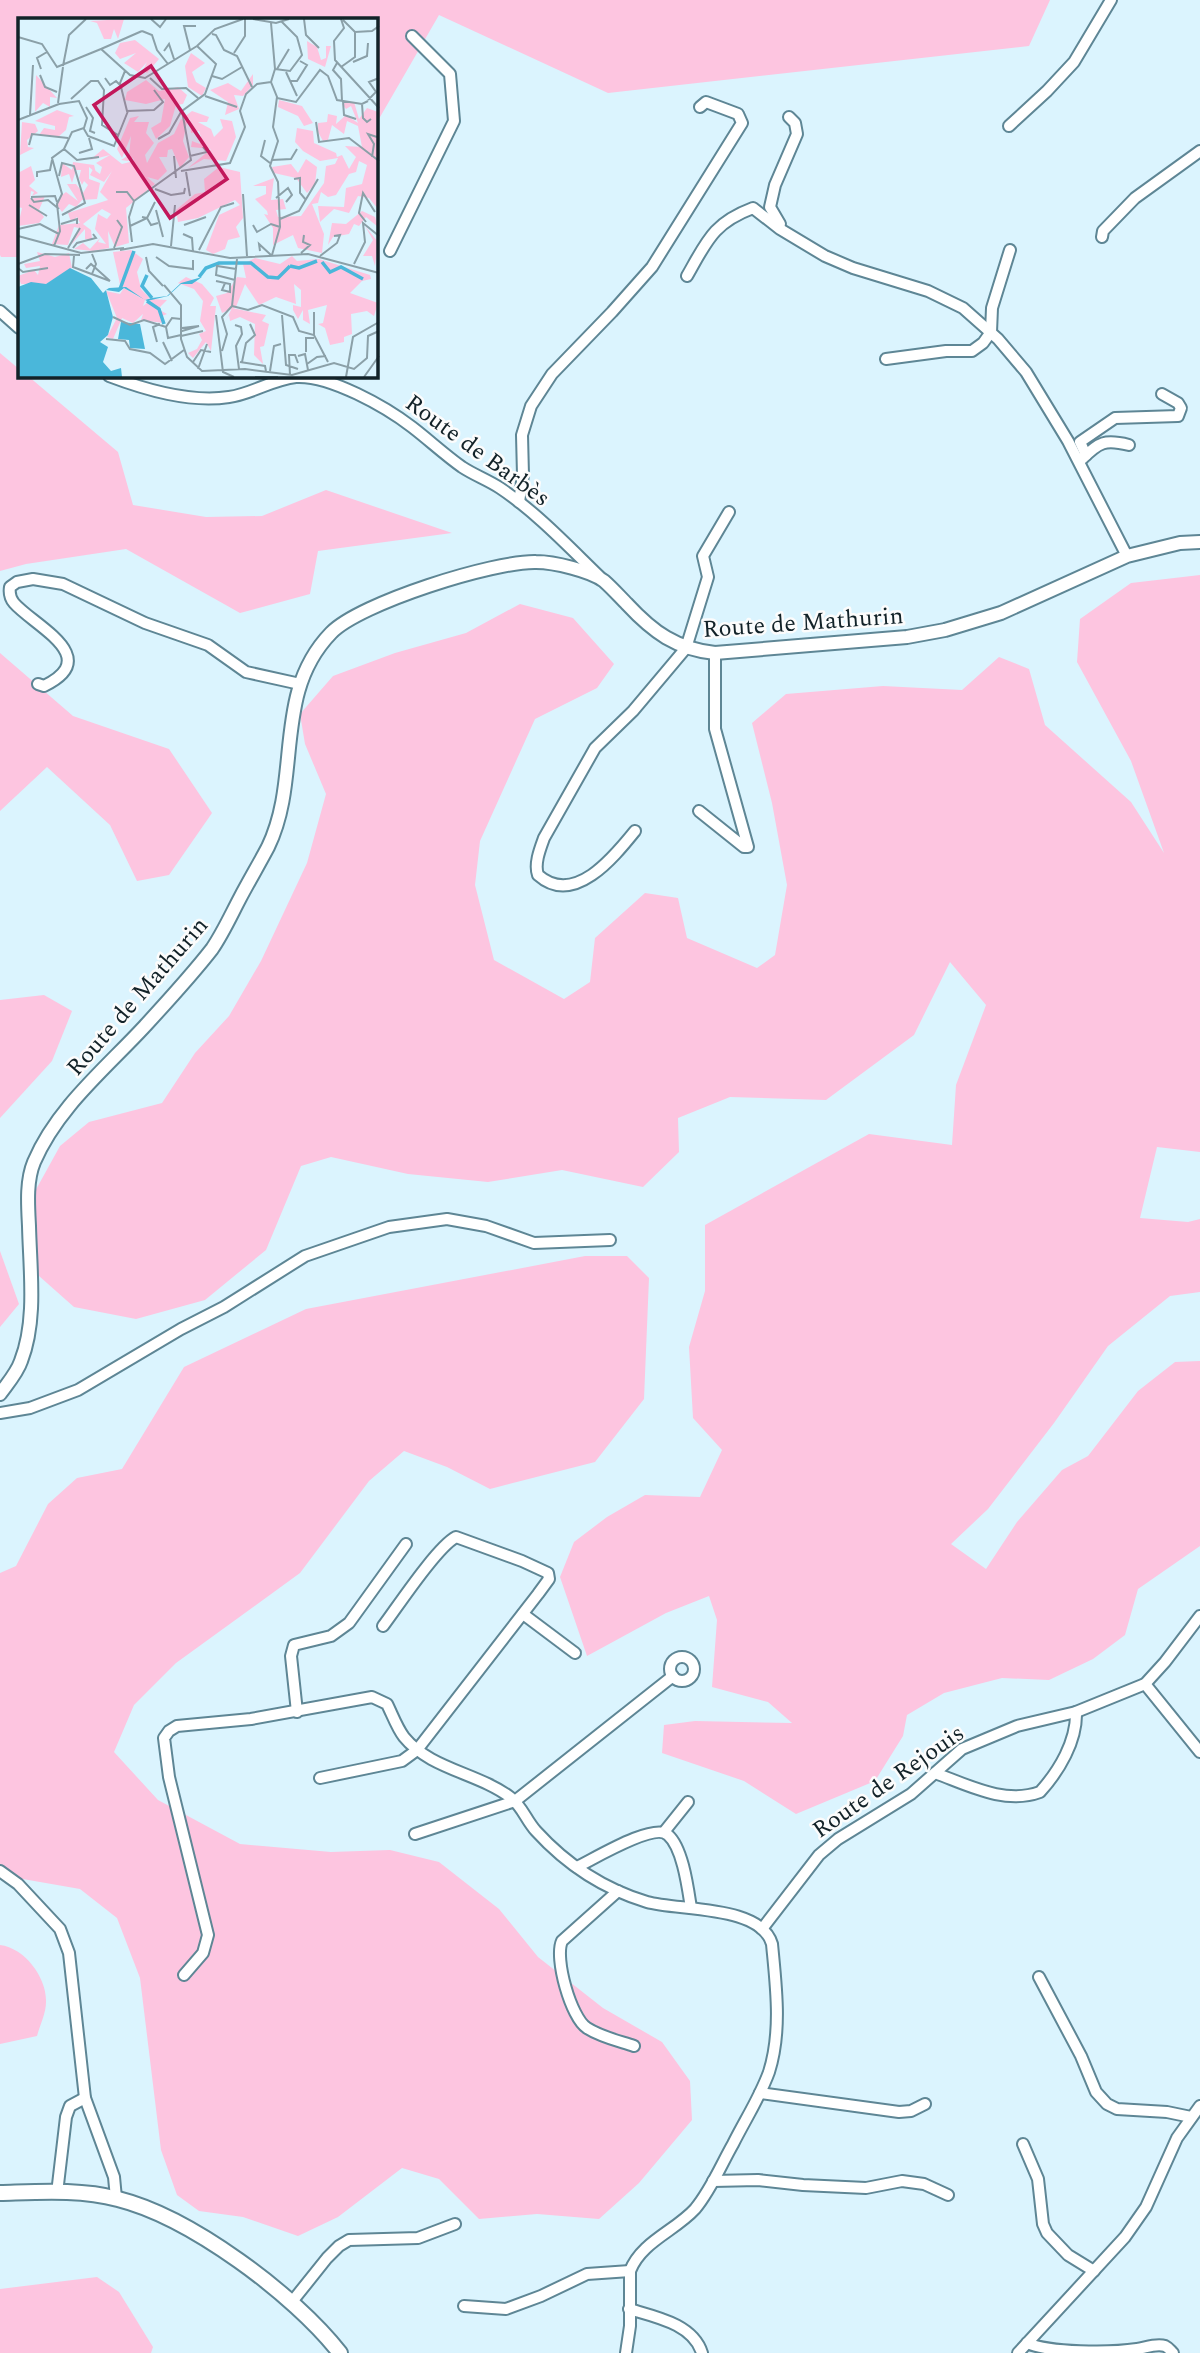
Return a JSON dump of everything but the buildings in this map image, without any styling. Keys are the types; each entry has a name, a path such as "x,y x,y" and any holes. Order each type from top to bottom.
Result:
{"main road":[{"path":"0,2193 57,2193 116,2198 168,2217 196,2232 235,2259 291,2303 340,2353"}],"street":[{"path":"1009,126 1047,92 1074,62 1111,0"},
{"path":"390,251 454,121 450,74 412,36"},
{"path":"519,502 523,475 522,435 531,406 552,374 652,267 742,123 738,114 724,108 706,102 699,107"},
{"path":"785,232 769,207 775,185 797,134 795,123 789,117"},
{"path":"1102,237 1103,231 1135,198 1200,151"},
{"path":"687,276 710,234 738,214 753,208 785,232 825,256 928,291 963,308 991,332 1026,372 1083,458 1127,556"},
{"path":"886,359 946,351 972,351 983,344 991,332 992,308 1010,250"},
{"path":"0,311 18,327"},
{"name":"Route de Barbès","path":"117,378 186,397 209,398 230,397 293,378"},
{"name":"Route de Barbès","path":"306,378 317,379 376,404 410,425 463,468 519,502 602,579"},
{"path":"1083,458 1080,442 1115,418 1178,416 1181,408 1178,403 1162,394"},
{"path":"1083,458 1095,446 1111,440 1129,445"},
{"path":"635,831 610,863 582,880 558,886 538,875 536,870 544,838 590,755 686,648 708,577 703,556 729,512"},
{"name":"Route de Mathurin","path":"0,1394 21,1363 30,1322 28,1205 33,1165 49,1132 85,1088 144,1027 213,947 269,843 279,814 291,718 300,684 316,649 335,629 351,618 399,597 452,578 505,564 536,562 558,564 602,579 662,636 686,648 715,653 907,637 944,630 1001,612 1127,556 1180,543 1200,542"},
{"path":"38,684 44,686 59,679 66,668 67,653 57,638 14,603 9,594 10,587 17,582 33,579 64,584 145,623 208,645 246,671 300,684"},
{"path":"699,811 744,847 748,847 715,729 715,653"},
{"path":"0,1413 30,1408 78,1390 181,1329 224,1307 306,1256 389,1227 447,1219 486,1226 534,1243 610,1240"},
{"path":"320,1778 402,1761 417,1749 523,1614 549,1578 548,1573 456,1537 449,1541 383,1626"},
{"path":"297,1712 292,1656 294,1645 316,1642 331,1636 349,1623 406,1544"},
{"path":"523,1614 575,1653"},
{"name":"Route de Rejouis","path":"762,1929 819,1855 838,1839 911,1794 962,1749 1017,1726 1076,1712 1145,1684 1166,1662 1200,1616"},
{"path":"415,1834 515,1801 673,1676"},
{"path":"1145,1684 1200,1752"},
{"path":"184,1975 203,1953 208,1936 169,1777 164,1738 177,1726 251,1719 372,1697 387,1704 403,1736 417,1749 503,1792 515,1801 535,1830 555,1850 600,1883 650,1903 742,1917 755,1922 772,1944 777,2023 769,2070 760,2093 713,2181 694,2210 641,2253 630,2271 626,2353"},
{"path":"935,1773 1005,1797 1040,1793 1074,1737 1077,1727 1076,1712"},
{"path":"664,1832 688,1802"},
{"path":"577,1867 628,1841 653,1832 664,1832 670,1836 685,1871 691,1908"},
{"path":"0,1871 18,1884 60,1929 69,1953 85,2098 114,2176 116,2198"},
{"path":"618,1891 562,1941 559,1953 578,2021 586,2028 634,2046"},
{"path":"1039,1977 1081,2056 1096,2092 1107,2104 1117,2109 1167,2112 1191,2117"},
{"path":"760,2093 899,2112 911,2111 925,2104"},
{"path":"57,2193 66,2118 70,2106 85,2098"},
{"path":"1018,2353 1125,2237 1146,2207 1177,2138 1200,2106"},
{"path":"1023,2144 1038,2179 1041,2212 1047,2233 1068,2255 1094,2271"},
{"path":"713,2181 758,2180 866,2188 902,2181 924,2184 948,2195"},
{"path":"291,2303 327,2258 339,2246 349,2241 418,2238 455,2224"},
{"path":"464,2306 506,2309 587,2274 630,2271"},
{"path":"629,2309 685,2330 699,2344 702,2353"},
{"path":"1027,2343 1043,2349 1062,2351 1135,2349 1158,2345 1166,2346 1173,2353"}],"shaded area":[{"path":"0,0 1050,0 1029,46 608,93 439,15 378,121 378,18 18,18 18,257 0,255"},
{"path":"0,353 18,368 18,378 30,378 118,452 133,505 206,517 262,516 326,490 452,533 318,551 310,594 240,613 126,549 26,564 0,571"},
{"path":"1200,575 1200,1152 1157,1147 1140,1218 1188,1222 1200,1219 1200,1292 1170,1296 1108,1346 1054,1423 988,1509 951,1544 986,1569 1017,1522 1062,1470 1088,1456 1138,1391 1175,1362 1200,1361 1200,1546 1138,1589 1125,1635 1093,1659 1049,1680 1002,1678 944,1693 907,1715 903,1736 875,1781 796,1814 744,1781 662,1753 664,1725 695,1721 792,1723 768,1702 712,1687 717,1620 709,1596 666,1613 587,1656 560,1577 574,1542 607,1517 645,1495 700,1497 722,1450 693,1418 689,1347 705,1291 705,1225 869,1134 952,1145 956,1085 986,1005 950,962 914,1035 826,1100 730,1097 678,1118 679,1152 643,1187 562,1170 488,1182 408,1174 331,1157 301,1166 266,1250 205,1300 136,1319 74,1307 30,1268 28,1204 60,1146 89,1122 162,1103 195,1053 229,1016 261,961 307,863 326,794 305,744 300,714 333,676 395,653 466,633 520,604 573,618 614,664 597,688 535,719 480,841 475,885 494,960 564,999 590,982 595,938 645,893 678,898 687,938 757,968 775,955 787,885 772,803 752,723 786,694 883,686 962,690 999,657 1029,669 1045,725 1131,802 1164,853 1131,761 1077,662 1080,619 1131,583"},
{"path":"0,653 73,716 169,749 212,813 169,875 137,881 110,825 47,767 0,811"},
{"path":"44,995 72,1011 52,1061 0,1118 0,1000"},
{"path":"0,1251 19,1304 0,1327"},
{"path":"585,1256 627,1256 649,1278 644,1399 595,1462 490,1489 447,1467 404,1451 369,1481 300,1573 176,1663 134,1705 114,1752 158,1800 240,1844 331,1852 390,1850 439,1862 499,1909 538,1957 603,2008 662,2042 690,2081 692,2120 639,2183 599,2219 537,2214 479,2219 439,2179 402,2168 338,2217 298,2236 243,2217 199,2211 177,2195 161,2150 140,1978 117,1918 80,1889 0,1875 0,1573 16,1566 48,1504 77,1478 122,1469 184,1367 306,1309"},
{"path":"0,1945 18,1952 33,1966 43,1983 46,2002 37,2036 0,2044"},
{"path":"97,2277 119,2292 153,2347 151,2353 0,2353 0,2289"}]}
